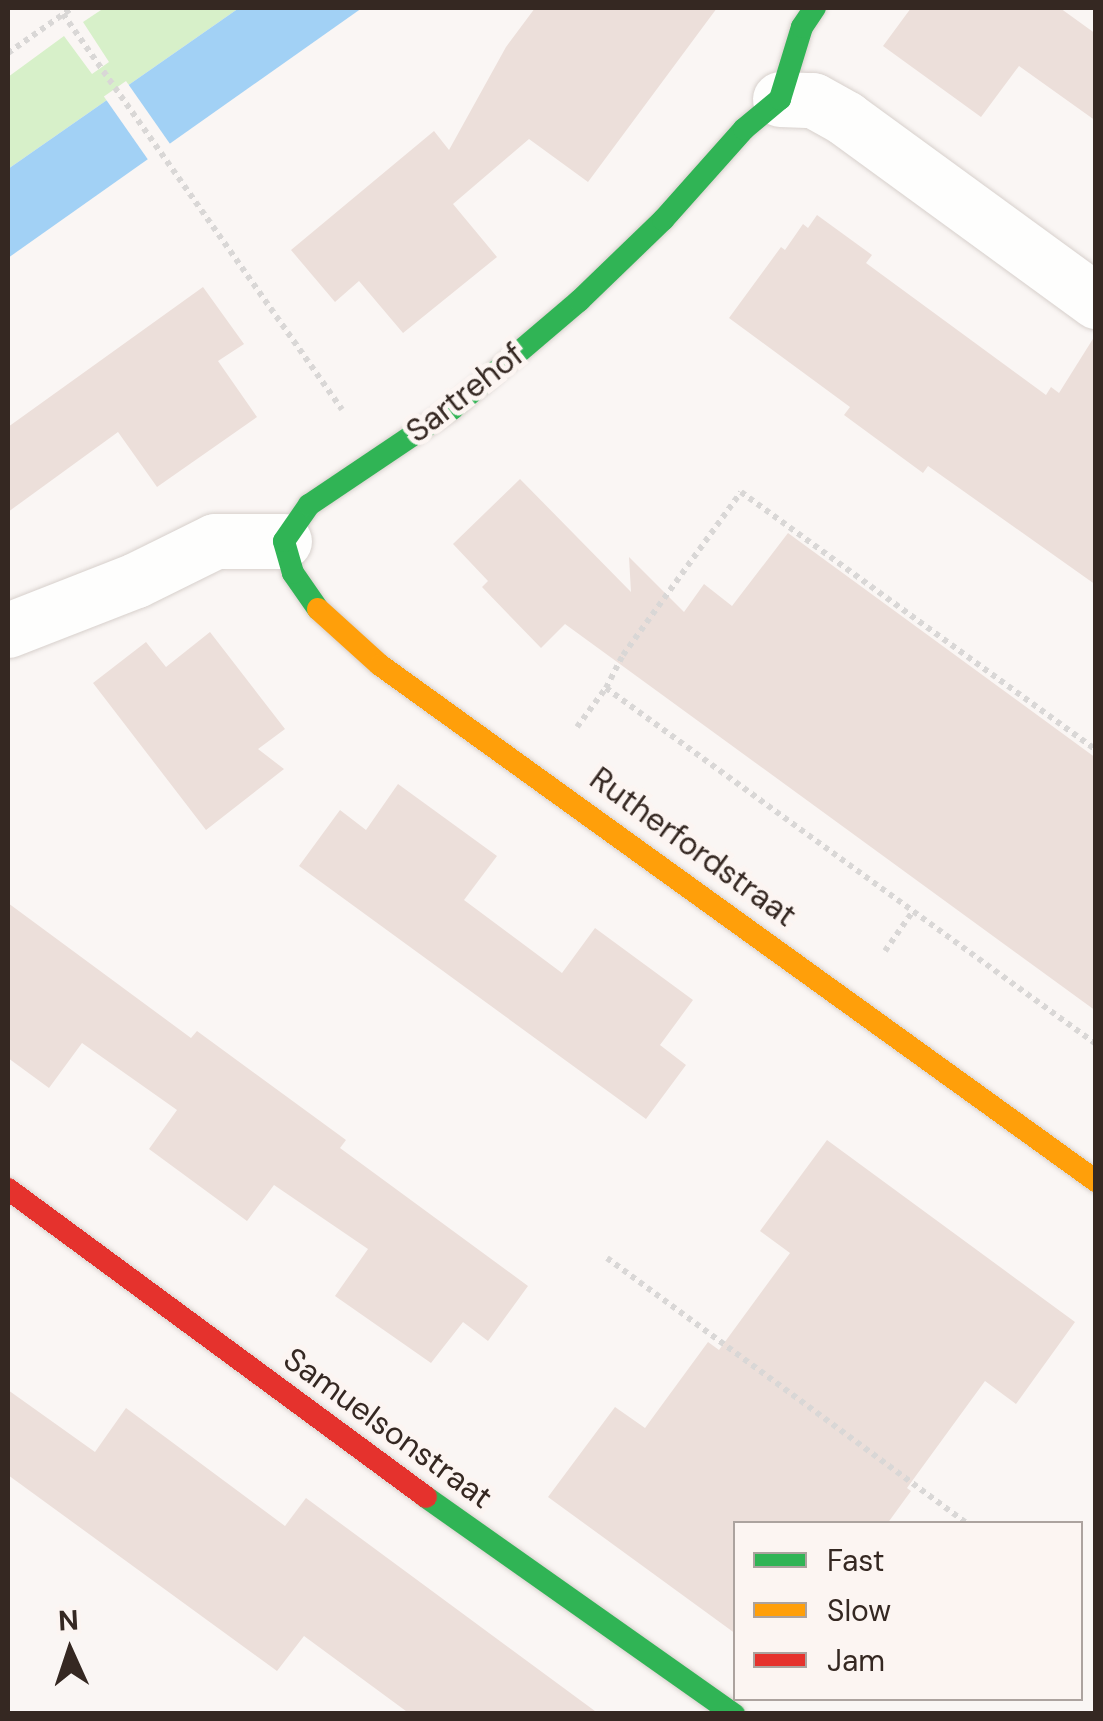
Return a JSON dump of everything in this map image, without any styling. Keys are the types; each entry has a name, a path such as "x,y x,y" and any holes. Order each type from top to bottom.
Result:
{"street":[{"path":"815,8 802,27 780,99 812,100 845,118 1096,301"},
{"name":"Sartrehof","path":"284,541 309,505 452,409 578,301 664,220 744,129 780,99"},
{"path":"8,630 136,580 216,542 284,541"},
{"name":"Rutherfordstraat","path":"284,541 294,573 321,613 380,665 540,776 1096,1181"},
{"name":"Samuelsonstraat","path":"8,1189 430,1500 734,1714"}],"path":[{"path":"8,52 72,8"},
{"path":"62,14 377,460"},
{"path":"540,776 606,688 622,654 741,492 1096,750"},
{"path":"606,688 1096,1044"},
{"path":"607,1258 964,1521"}],"green space":[{"path":"104,8 239,8 8,169 8,77 64,36 92,74 109,62 83,22"}],"water":[{"path":"239,8 362,8 8,258 8,169"}],"pier":[{"path":"126,81 173,148 151,164 104,96"}],"building":[{"path":"535,8 717,8 588,182 529,139 453,204 497,257 403,333 359,281 335,302 291,250 434,131 449,150 506,47"},
{"path":"911,8 1060,8 1096,34 1096,121 1019,66 981,117 883,46"},
{"path":"817,215 872,255 866,263 1046,395 1051,387 1059,393 1096,334 1096,585 928,466 923,473 844,415 850,407 729,318 781,247 785,250 803,224 808,228"},
{"path":"203,287 244,344 218,361 257,417 157,487 118,432 8,512 8,427"},
{"path":"520,479 631,592 629,557 684,612 704,584 732,606 788,533 1096,758 1096,1011 565,624 541,648 482,587 488,581 453,544"},
{"path":"210,632 285,729 258,749 284,769 206,830 93,683 146,642 166,667"},
{"path":"398,784 497,856 464,900 562,973 595,928 693,1000 660,1045 686,1065 646,1119 299,866 340,810 366,830"},
{"path":"8,903 191,1038 197,1031 346,1140 340,1148 528,1286 488,1341 463,1322 431,1363 335,1296 368,1249 274,1185 247,1221 149,1149 177,1110 82,1043 49,1088 8,1058"},
{"path":"827,1140 1075,1322 1016,1404 985,1381 907,1488 911,1491 889,1521 733,1521 733,1632 548,1497 615,1407 645,1428 708,1342 719,1350 790,1253 760,1231"},
{"path":"8,1390 95,1452 126,1408 285,1526 306,1498 599,1714 410,1714 304,1636 277,1671 8,1475"}],"traffic: fast":[{"path":"318,609 293,573 284,541 309,505 452,409 579,301 663,220 744,129 780,99 802,27 815,8"},
{"path":"426,1497 734,1714"}],"traffic: slow":[{"path":"318,609 380,665 1096,1181"}],"traffic: jam":[{"path":"8,1189 426,1497"}]}
